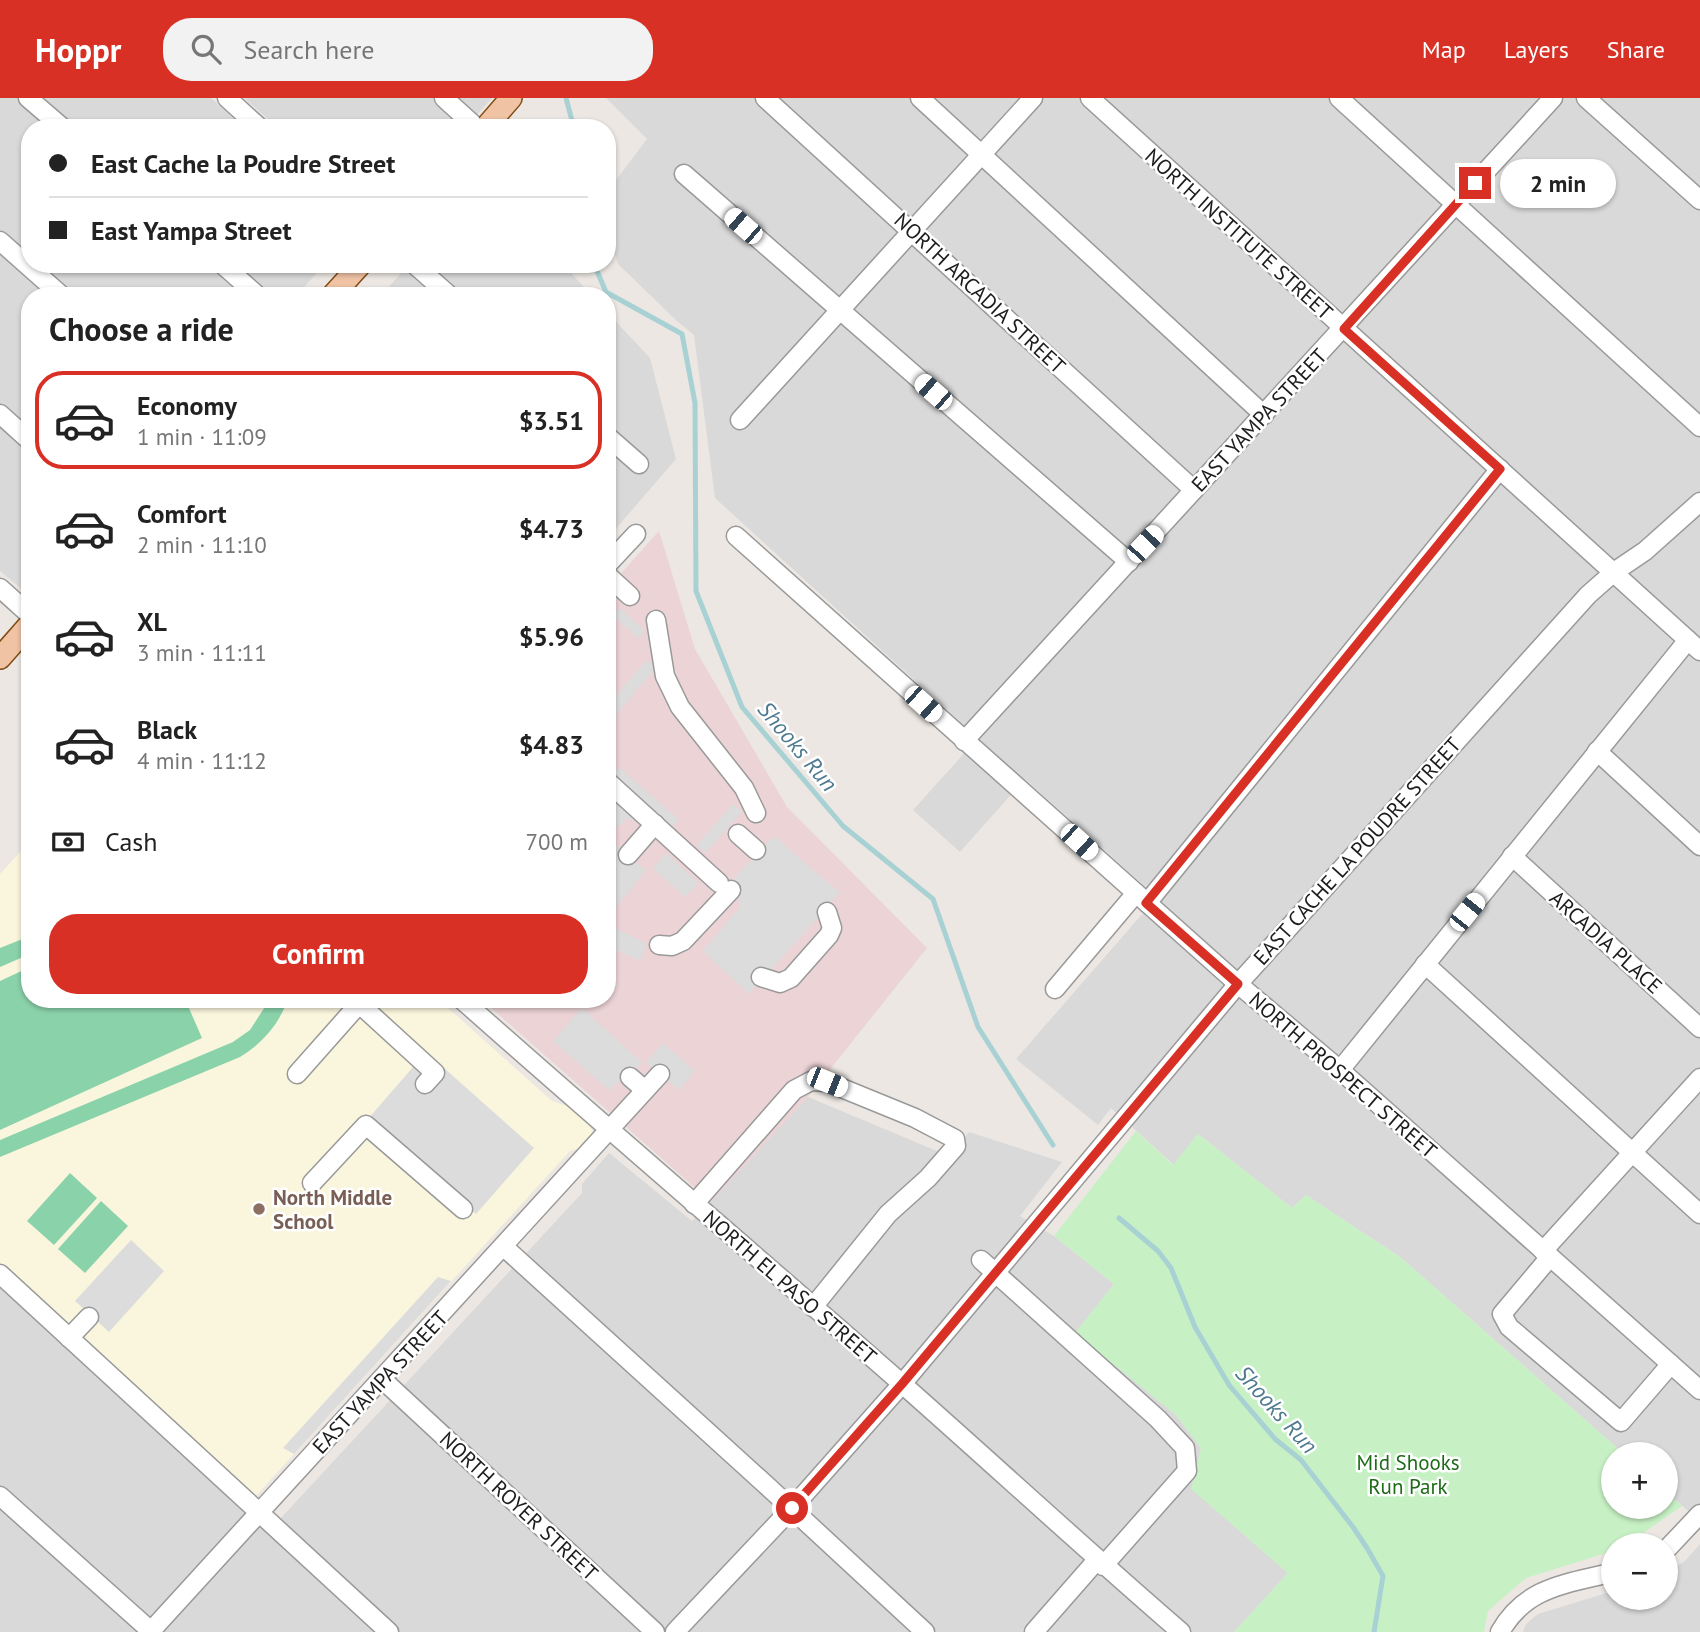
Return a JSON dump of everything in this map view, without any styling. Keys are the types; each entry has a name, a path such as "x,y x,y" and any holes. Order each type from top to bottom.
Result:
{"main road":[{"path":"491,119 511,98"},
{"path":"340,287 353,273"},
{"path":"0,657 21,634"}],"street":[{"path":"28,98 52,119"},
{"path":"227,98 250,119"},
{"path":"444,98 472,119"},
{"name":"NORTH ARCADIA STREET","path":"765,98 1194,490"},
{"path":"920,98 1264,415"},
{"path":"740,420 1033,98"},
{"name":"NORTH INSTITUTE STREET","path":"1090,98 1694,645"},
{"path":"1339,98 1700,427"},
{"name":"EAST YAMPA STREET","path":"964,741 1553,98"},
{"path":"1586,98 1700,201"},
{"path":"684,174 1129,562"},
{"path":"0,241 21,260"},
{"path":"36,273 52,287"},
{"path":"232,273 248,287"},
{"path":"424,273 440,287"},
{"path":"0,414 21,433"},
{"path":"616,444 639,464"},
{"path":"1055,989 1141,898 1500,469"},
{"name":"EAST CACHE LA POUDRE STREET","path":"675,1632 792,1508 902,1384 1238,984 1588,595 1614,572 1645,551 1700,502"},
{"path":"616,555 636,534"},
{"name":"NORTH PROSPECT STREET","path":"736,536 1238,984 1340,1070 1700,1390"},
{"path":"616,583 630,596"},
{"path":"0,588 21,607"},
{"path":"656,620 665,677 680,707 744,788 756,813"},
{"path":"1340,1070 1597,751 1694,645"},
{"path":"1597,751 1700,846"},
{"path":"616,789 725,886 706,929 672,946 659,945"},
{"path":"628,855 655,824"},
{"path":"738,834 756,850"},
{"name":"ARCADIA PLACE","path":"1512,856 1700,1028"},
{"path":"761,976 780,983 791,978 829,935 832,928 827,912"},
{"path":"795,945 810,957"},
{"path":"1425,964 1700,1214"},
{"path":"297,1074 351,1008"},
{"path":"363,1008 435,1073 425,1084"},
{"name":"NORTH EL PASO STREET","path":"471,1008 1181,1632"},
{"name":"EAST YAMPA STREET","path":"151,1632 660,1074"},
{"path":"630,1077 645,1090"},
{"path":"1671,1364 1621,1422 1508,1327 1502,1314 1546,1254 1700,1078"},
{"path":"694,1204 794,1090 811,1081 827,1082 915,1118 955,1139 956,1146 928,1178 888,1214 813,1307"},
{"path":"312,1183 366,1125 463,1209"},
{"path":"504,1247 925,1632"},
{"path":"981,1260 1158,1419 1185,1448 1187,1471 1034,1632"},
{"path":"0,1274 389,1632"},
{"path":"69,1338 89,1317"},
{"name":"NORTH ROYER STREET","path":"383,1380 655,1632"},
{"path":"0,1496 151,1632"},
{"path":"1678,1539 1698,1521"},
{"path":"1500,1632 1509,1616 1526,1600 1548,1589 1601,1575"}],"shaded area":[{"path":"0,98 211,98 235,119 21,119 21,273 317,273 304,287 21,287 21,588 0,571"},
{"path":"244,98 492,98 473,119 268,119"},
{"path":"606,98 1700,98 1700,1521 1678,1502 1678,1442 1610,1442 1400,1257 1306,1195 1292,1208 1198,1134 1174,1165 1111,1108 1098,1125 1016,1059 1157,897 1025,779 960,852 913,810 978,738 715,498 694,335 618,264 616,180 647,139"},
{"path":"401,273 571,273 584,287 389,287"},
{"path":"616,322 650,358 676,459 616,529"},
{"path":"659,531 695,649 787,807 927,948 808,1097 711,1202 491,1008 616,1008 616,579"},
{"path":"620,608 645,631 639,639 616,619 616,613"},
{"path":"647,660 656,668 616,715 616,696"},
{"path":"620,768 679,820 672,827 626,819 618,827 616,771"},
{"path":"733,804 742,812 705,853 696,846"},
{"path":"774,836 840,893 749,994 703,951 740,907 734,879"},
{"path":"616,845 646,871 616,907"},
{"name":"North Middle School","path":"21,851 21,1008 448,1008 552,1101 567,1106 589,1125 593,1132 584,1147 570,1151 253,1499 0,1266 0,874"},
{"path":"666,853 699,883 685,897 653,868"},
{"path":"616,929 646,943 641,961 616,950"},
{"path":"582,1008 642,1063 609,1090 553,1041"},
{"path":"663,1043 695,1071 679,1090 646,1062"},
{"path":"426,1052 534,1148 476,1214 368,1119"},
{"path":"808,1097 949,1156 969,1132 1062,1162 1020,1216 1054,1236 1114,1284 1076,1333 1176,1415 1201,1448 1192,1489 1288,1573 1234,1632 0,1632 0,1282 268,1532 582,1193 582,1184 609,1153 692,1221"},
{"path":"131,1240 164,1271 109,1332 75,1301"},
{"path":"438,1277 451,1281 294,1454 283,1448"},
{"path":"1700,1544 1700,1632 1523,1632 1526,1624 1538,1614 1601,1595 1601,1610 1678,1610 1678,1565"}],"green space":[{"path":"21,940 21,958 0,967 0,948"},
{"path":"21,971 21,1008 189,1008 202,1038 0,1130 0,981"},
{"path":"264,1008 284,1008 269,1032 256,1046 240,1057 0,1157 0,1140 233,1042 250,1030"},
{"name":"Mid Shooks Run Park","path":"1136,1131 1173,1165 1198,1134 1292,1208 1306,1195 1400,1257 1610,1442 1601,1442 1601,1519 1663,1519 1643,1533 1601,1533 1601,1555 1526,1578 1488,1611 1484,1632 1234,1632 1288,1573 1191,1489 1201,1448 1176,1415 1075,1333 1114,1284 1054,1236"},
{"path":"70,1173 97,1198 54,1245 27,1221"},
{"path":"101,1201 128,1226 85,1273 58,1249"}],"waterway":[{"name":"Shooks Run","path":"566,98 572,119"},
{"name":"Shooks Run","path":"598,273 604,287"},
{"name":"Shooks Run","path":"616,298 682,334 695,403 696,591 742,707 843,826 933,899 978,1027 1053,1145"},
{"name":"Shooks Run","path":"1119,1218 1158,1251 1171,1268 1195,1327 1229,1385 1275,1439 1301,1460 1367,1548 1383,1576 1374,1632"}],"place":[{"name":"North Middle School","path":"259,1209"}],"route":[{"path":"792,1508 902,1384 1238,984 1146,903 1500,469 1344,329 1475,183"}]}
